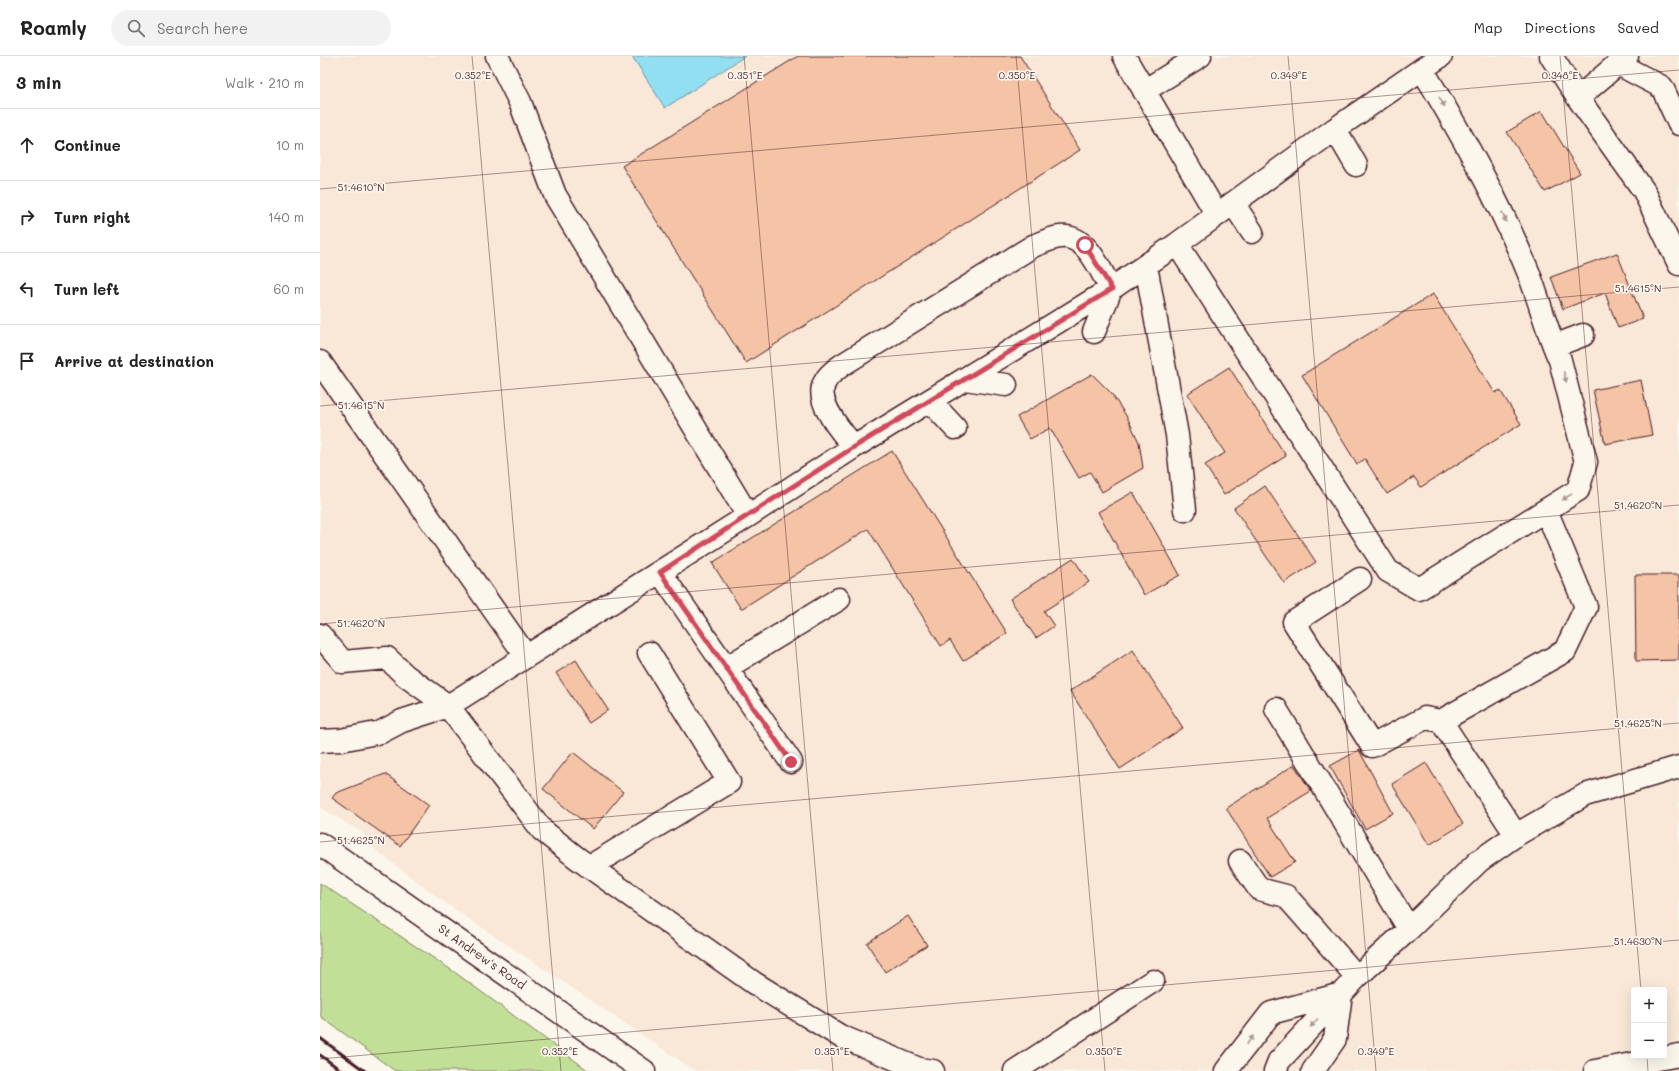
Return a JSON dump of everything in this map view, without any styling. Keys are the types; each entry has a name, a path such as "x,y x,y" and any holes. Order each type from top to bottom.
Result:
{"main road":[{"path":"497,56 520,102 555,195 748,516"},
{"path":"1124,56 1144,91 1225,209 1252,232"},
{"path":"1144,91 1200,56"},
{"path":"320,741 341,740 381,732 402,721 448,706 854,447 1112,289 1177,244 1335,129 1441,56"},
{"path":"1551,56 1578,98 1644,191 1679,264"},
{"path":"1578,98 1622,60 1662,87 1679,124"},
{"path":"1177,244 1388,571 1419,589 1578,490 1586,462 1560,360 1529,275 1499,205 1458,130 1422,69"},
{"path":"1335,129 1356,165"},
{"path":"854,447 832,419 822,396 825,380 842,365 1033,246 1060,237 1074,238 1085,245 1112,289"},
{"path":"1146,266 1177,435 1185,510"},
{"path":"1094,332 1112,289"},
{"path":"1554,346 1583,335"},
{"path":"320,362 526,656"},
{"path":"966,379 1006,386"},
{"path":"930,401 955,428"},
{"path":"1360,579 1294,622 1372,746 1425,718 1441,721 1565,651 1586,607 1546,510"},
{"path":"660,572 791,762"},
{"path":"726,668 839,599"},
{"path":"320,635 342,662 386,658 406,676 448,706 542,830 589,867 754,982 840,1036 919,1069 933,1071"},
{"path":"589,867 729,782 649,654"},
{"path":"1276,709 1409,929"},
{"path":"1441,721 1516,835"},
{"path":"1275,1071 1279,1061 1357,977 1479,861 1516,835 1585,795 1679,767"},
{"name":"St Andrew's Road","path":"320,844 644,1071"},
{"path":"1240,861 1259,889 1286,896 1357,977"},
{"path":"1015,1071 1153,981"},
{"path":"1330,1071 1341,994"},
{"path":"1226,1071 1270,1013 1341,994"},
{"path":"1313,1071 1335,1039"},
{"path":"1595,1071 1679,1055"}],"shaded area":[{"path":"320,56 1679,56 1679,1071 696,1071 447,904 377,851 363,833 320,807"}],"green space":[{"path":"320,883 453,971 589,1071 395,1071 320,1016"}],"water":[{"path":"632,56 745,56 665,108"}],"building":[{"path":"798,56 1020,56 1080,150 746,363 622,166"},
{"path":"1542,111 1580,173 1545,192 1507,132"},
{"path":"1617,253 1643,319 1618,328 1605,293 1563,309 1551,277"},
{"path":"1433,294 1495,393 1500,390 1521,424 1421,487 1414,477 1387,494 1365,459 1357,464 1302,375"},
{"path":"1229,367 1286,456 1224,495 1205,465 1225,453 1187,394"},
{"path":"1092,374 1111,393 1127,417 1139,442 1143,468 1102,492 1090,472 1079,478 1050,428 1030,439 1017,417"},
{"path":"1641,380 1652,435 1605,444 1593,390"},
{"path":"892,451 1007,633 963,661 950,640 941,646 868,529 741,609 712,563"},
{"path":"1265,486 1316,562 1284,583 1234,508"},
{"path":"1133,492 1180,575 1144,595 1098,512"},
{"path":"1073,558 1089,582 1044,611 1054,626 1036,638 1010,599"},
{"path":"1635,575 1679,575 1679,660 1636,661"},
{"path":"1133,650 1183,728 1120,769 1070,691"},
{"path":"576,660 608,710 589,723 556,673"},
{"path":"1359,750 1393,813 1365,829 1330,766"},
{"path":"573,752 623,792 593,829 543,789"},
{"path":"1426,763 1463,824 1429,845 1392,784"},
{"path":"1294,765 1311,791 1267,818 1295,862 1270,877 1226,808"},
{"path":"385,774 429,805 400,846 332,798 336,793"},
{"path":"908,916 927,945 885,972 867,943"}],"railway":[{"path":"320,1038 365,1071"},
{"path":"320,1055 342,1071"}],"route":[{"path":"791,762 660,572 854,447 1112,289 1085,245"}]}
